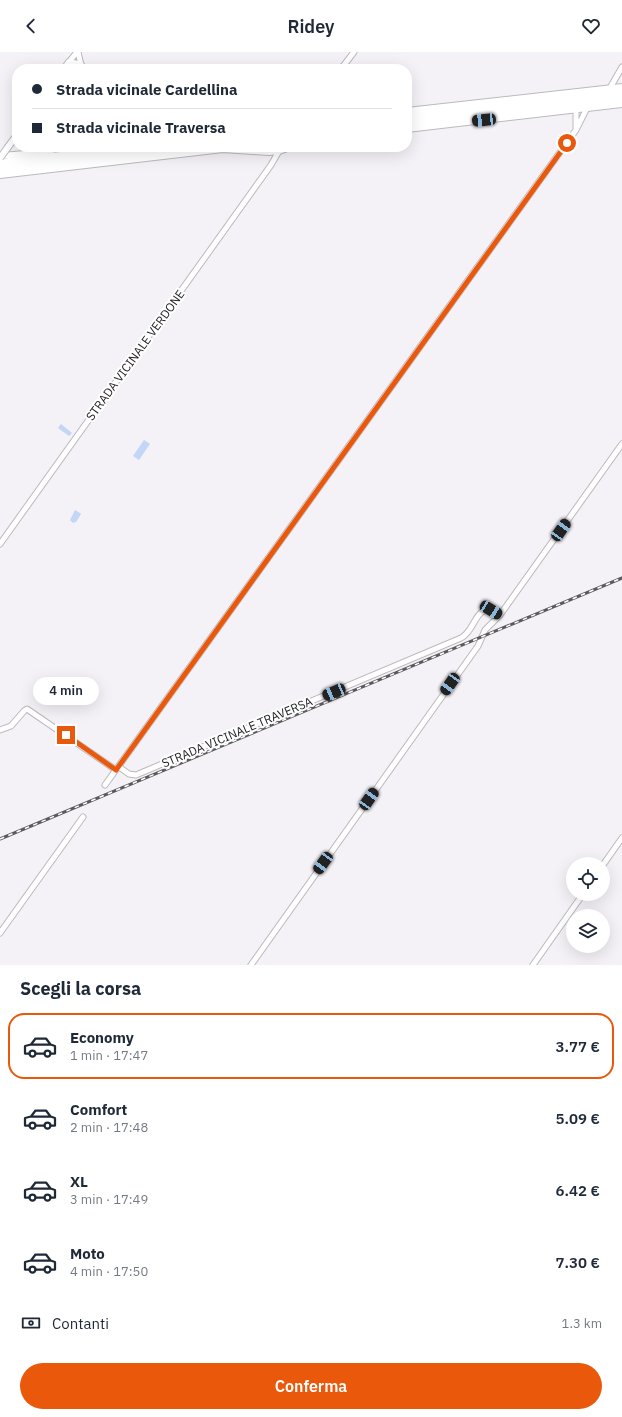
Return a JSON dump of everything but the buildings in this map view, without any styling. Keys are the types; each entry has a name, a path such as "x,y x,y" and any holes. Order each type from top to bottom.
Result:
{"highway":[{"path":"412,115 622,92"},
{"path":"412,122 622,99"},
{"path":"69,155 81,152"},
{"path":"0,163 94,152"},
{"path":"0,169 153,152"}],"street":[{"path":"74,64 69,62 78,52"},
{"path":"78,52 81,64"},
{"path":"346,64 354,52"},
{"path":"621,68 622,76"},
{"path":"610,88 621,68"},
{"path":"412,110 622,87"},
{"path":"412,127 622,104"},
{"path":"105,785 576,130 587,108"},
{"path":"576,110 576,130"},
{"path":"0,157 12,141"},
{"path":"0,157 40,152"},
{"path":"0,175 197,152"},
{"path":"269,152 271,165"},
{"name":"STRADA VICINALE VERDONE","path":"0,544 271,165 278,152"},
{"path":"251,965 478,646 484,630 500,615 622,444"},
{"name":"STRADA VICINALE TRAVERSA","path":"0,730 11,726 24,711 28,709 117,769 136,775 461,638 468,634 477,617 484,610 491,610 500,615"},
{"path":"0,933 83,817"},
{"path":"609,857 622,838"},
{"path":"532,965 578,901"}],"water":[{"path":"61,424 72,433 69,436 58,428"},
{"path":"144,440 150,444 139,460 133,456"},
{"path":"75,510 81,514 76,522 73,523 70,520"}],"railway":[{"path":"0,839 622,578"}],"route":[{"path":"66,735 116,770 567,143"}]}
